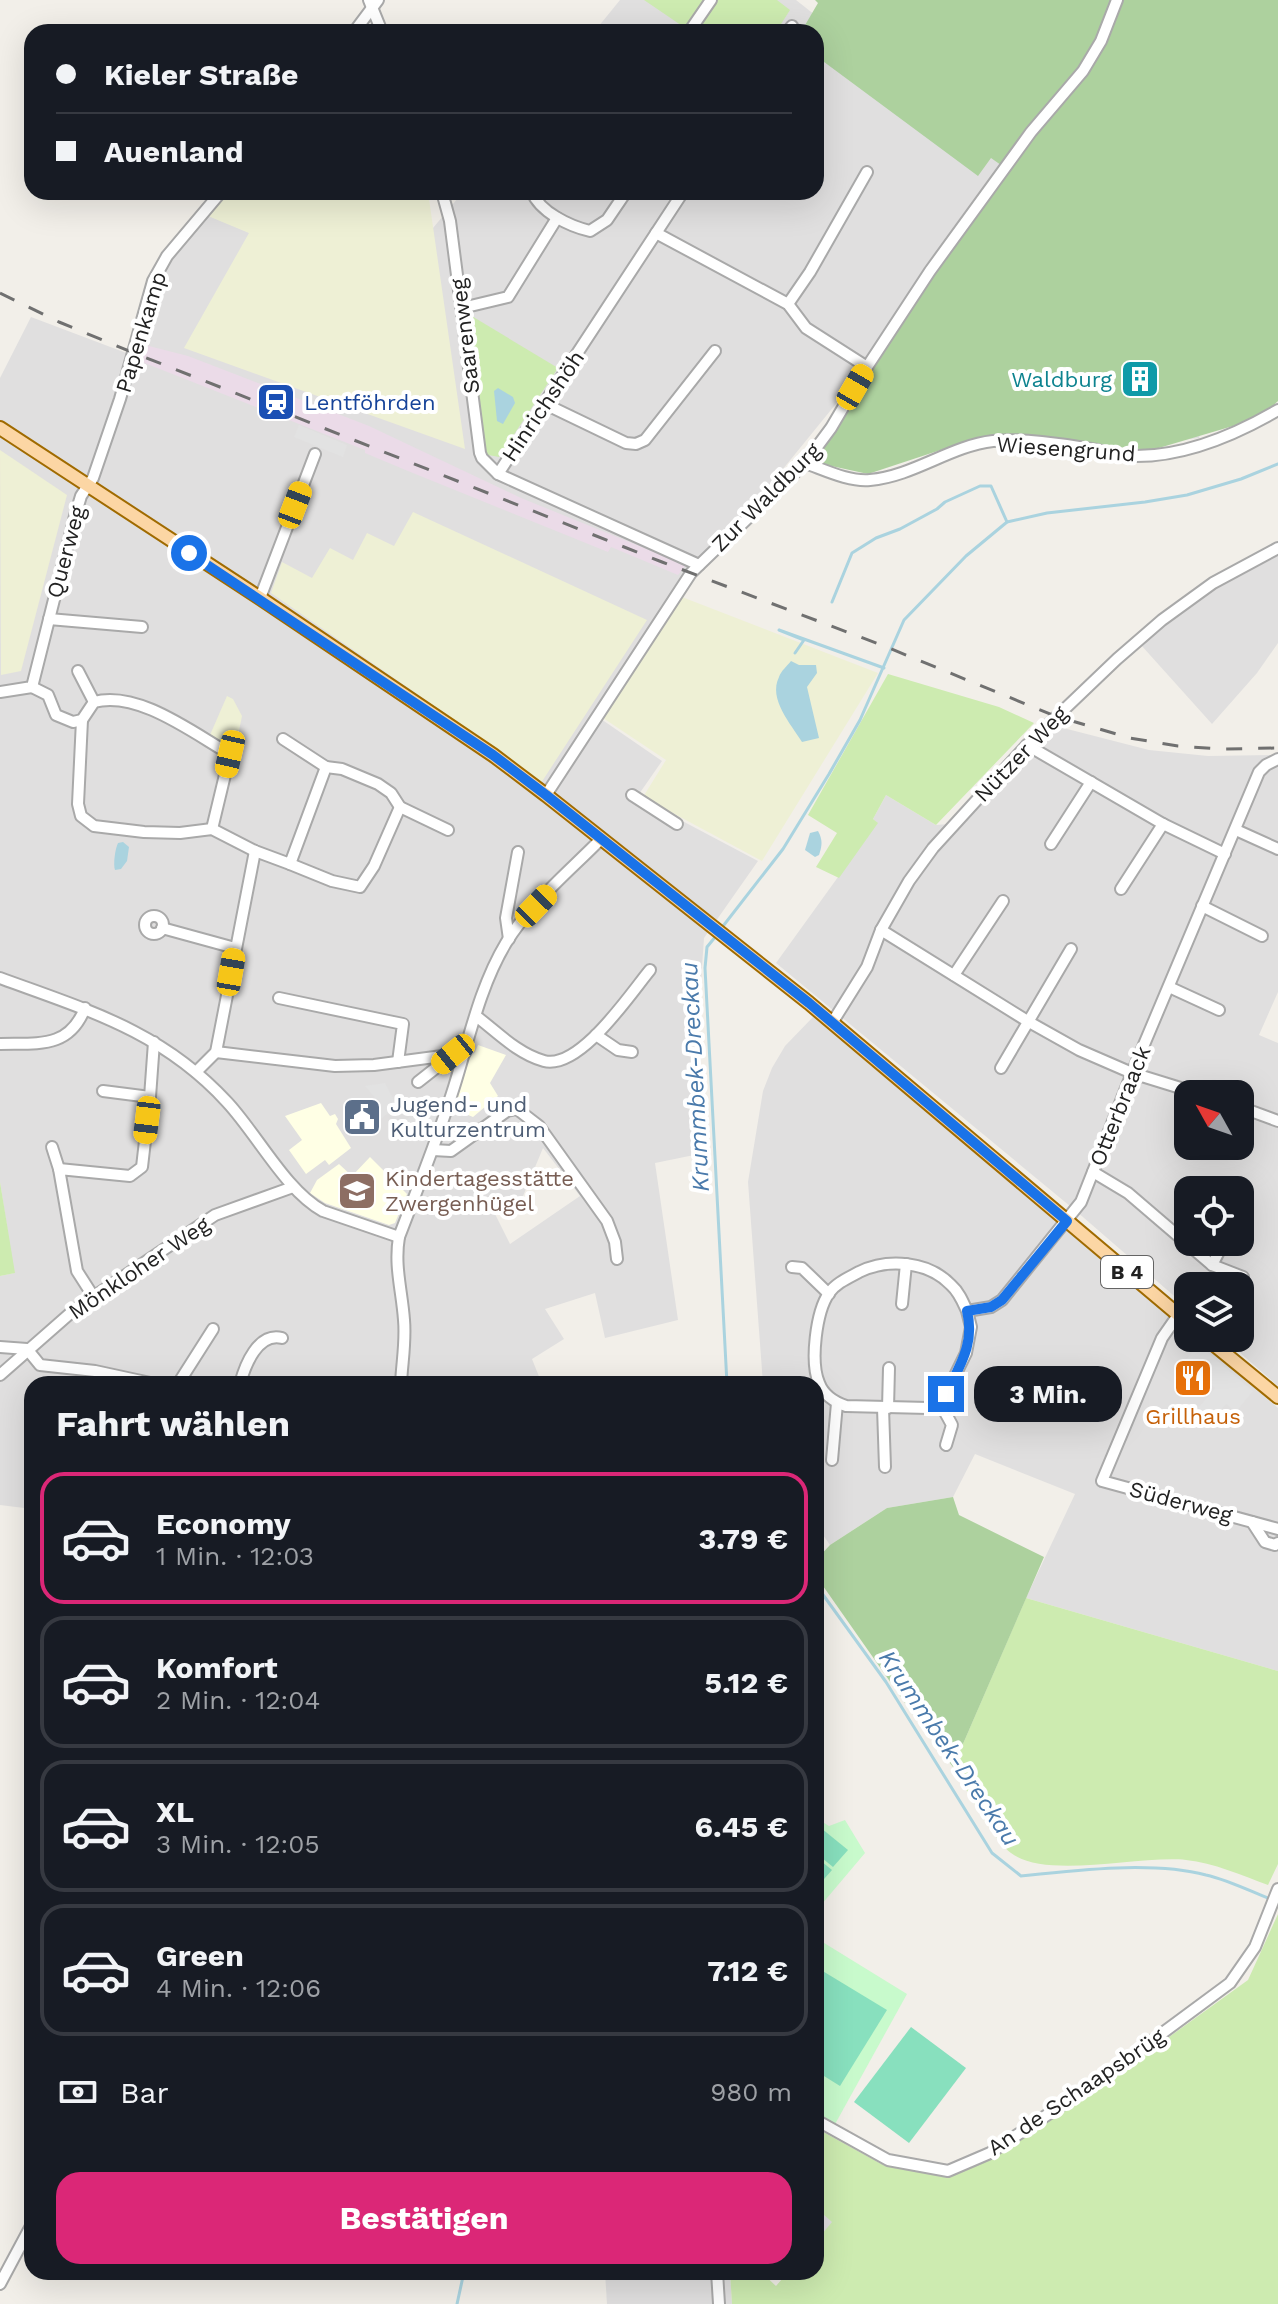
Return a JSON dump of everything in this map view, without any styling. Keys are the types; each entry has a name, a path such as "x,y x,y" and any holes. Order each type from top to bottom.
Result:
{"main road":[{"name":"B 4","path":"0,428 493,755 832,1023 1174,1311"},
{"path":"1223,1352 1278,1397"}],"street":[{"path":"694,24 711,0"},
{"name":"Zur Waldburg","path":"546,795 691,573 805,463 831,428 930,271 1031,132 1083,71 1101,41 1117,0"},
{"path":"359,24 373,3"},
{"path":"373,3 380,24"},
{"path":"788,304 810,272 867,172"},
{"name":"Papenkamp","path":"87,487 93,478 120,399 153,281 159,268 214,200"},
{"name":"Saarenweg","path":"444,200 450,221 480,453 498,474"},
{"path":"536,200 557,218 590,231 607,220 621,200"},
{"name":"Hinrichshöh","path":"678,200 498,474 699,565"},
{"path":"462,308 508,297 557,218"},
{"path":"656,233 788,304 806,328 867,367"},
{"path":"545,404 626,443 636,444 645,440 715,351"},
{"name":"Wiesengrund","path":"805,463 836,474 867,480 921,467 995,440 1081,447 1131,456 1155,454 1195,447 1246,429 1278,410"},
{"path":"260,598 315,454"},
{"name":"Querweg","path":"32,687 75,516 87,487"},
{"name":"Nützer Weg","path":"832,1023 867,967 893,905 933,848 1027,745 1162,620 1213,583 1278,548"},
{"name":"Querweg","path":"49,619 142,627"},
{"path":"78,671 94,702"},
{"path":"0,692 32,687 48,695 56,715 73,722 82,720"},
{"path":"212,829 230,754 140,705 108,698 94,702 82,720 78,804 81,816 94,826 180,833 212,829 255,851 332,881 360,887 374,866 400,807"},
{"path":"283,739 326,767 342,769 378,784 391,793 400,807 448,830"},
{"path":"1027,745 1163,824 1225,854"},
{"name":"Otterbraack","path":"967,1311 991,1307 1002,1300 1081,1202 1259,772 1278,759"},
{"path":"290,864 326,767"},
{"path":"1051,844 1091,782"},
{"path":"632,795 677,824"},
{"path":"1121,889 1163,824"},
{"path":"1236,830 1278,849"},
{"path":"402,1376 405,1340 396,1254 399,1237 433,1150 492,970 509,939 600,837"},
{"path":"196,1072 216,1052 255,851"},
{"path":"509,939 506,918 518,852"},
{"path":"954,975 1003,901"},
{"path":"1202,906 1262,936"},
{"path":"162,928 235,948"},
{"path":"881,930 1079,1050 1132,1073 1174,1086"},
{"path":"1001,1068 1071,949"},
{"path":"476,1016 522,1052 547,1062 561,1059 579,1051 596,1035 650,970"},
{"path":"0,978 85,1008 154,1042 196,1072 226,1100 293,1187 312,1205 399,1237"},
{"path":"1169,987 1219,1010"},
{"path":"279,998 403,1024 398,1062"},
{"path":"0,1044 53,1042 80,1023 85,1008"},
{"path":"596,1035 618,1050 632,1052"},
{"path":"59,1169 130,1176 142,1167 154,1042"},
{"path":"216,1052 335,1066 374,1065 465,1053"},
{"path":"418,1082 453,1054"},
{"path":"103,1091 150,1097"},
{"path":"433,1150 451,1151 507,1111 517,1109 539,1126 607,1221 617,1259"},
{"path":"1254,1112 1278,1121"},
{"path":"52,1147 59,1169 77,1271 93,1296"},
{"path":"1093,1172 1128,1193 1212,1265 1230,1272"},
{"name":"Mönkloher Weg","path":"0,1375 93,1296 215,1215 293,1187"},
{"path":"1212,1265 1217,1256"},
{"path":"816,1376 816,1325 829,1294 838,1284 866,1269 886,1263 906,1264 938,1275 951,1284 961,1297 971,1327 970,1339 940,1403 928,1408 846,1406 837,1403 824,1390"},
{"path":"902,1304 906,1264"},
{"path":"792,1267 802,1268 829,1294"},
{"name":"Süderweg","path":"1174,1327 1162,1338 1102,1481 1278,1529"},
{"path":"183,1376 213,1329"},
{"path":"243,1376 260,1344 274,1336 282,1338"},
{"path":"0,1347 27,1349 40,1365 118,1376"},
{"path":"885,1467 889,1368"},
{"path":"832,1460 837,1403"},
{"path":"940,1403 952,1425 946,1445"},
{"name":"Süderweg","path":"1252,1522 1265,1542 1278,1543"},
{"name":"An de Schaapsbrüg","path":"824,2124 888,2160 933,2169 948,2171 990,2153 1095,2083 1230,1983 1255,1947 1278,1889"},
{"path":"0,2284 24,2239"},
{"path":"718,2280 719,2304"}],"shaded area":[{"path":"620,0 796,0 1223,337 1199,438 1094,450 1008,384 996,207 691,582 601,719 662,761 637,797 758,861 704,938 699,1010 704,1153 655,1163 678,1320 605,1338 595,1293 545,1309 564,1339 532,1359 539,1376 24,1376 24,1508 0,1505 0,1276 14,1273 0,1182 0,378 31,317 129,354 155,268 200,212 250,233 185,348 433,228 456,200 824,200 824,24 600,24","holes":["543,1148 580,1196 510,1244 495,1214 523,1196"]},
{"path":"221,200 429,200 465,449 184,348 249,233 208,216"},
{"path":"141,344 188,356 369,426 521,498 686,565 678,575 611,547 608,552 408,471 365,453 365,450 137,360"},
{"path":"299,425 347,445 343,457 294,437"},
{"path":"0,450 67,495 21,671 1,675"},
{"path":"413,512 647,620 541,783 271,593 282,562 312,578 330,548 353,560 367,533 394,546"},
{"path":"1278,552 1278,643 1257,673 1212,724 1141,645 1216,586"},
{"path":"682,597 878,673 762,861 643,797 666,760 603,718"},
{"path":"227,696 233,699 242,716 235,750 210,735"},
{"path":"1040,722 1149,750 1208,756 1278,755 1278,992 1259,1035 1278,1043 1278,1386 1239,1352 1254,1352 1254,1272 1174,1272 1174,1296 776,963 877,823 873,819 886,795 936,825 949,824"},
{"path":"813,1017 1174,1320 1174,1352 1212,1352 1278,1408 1278,1671 1026,1598 1075,1494 975,1454 953,1497 887,1508 830,1545 824,1536 824,1376 762,1376 748,1182 763,1091 785,1046"},
{"name":"Kindertagesstätte Zwergenhügel","path":"478,1045 506,1055 490,1083 498,1096 473,1117 454,1109 470,1057"},
{"path":"385,1083 397,1106 381,1119 368,1105 375,1098 365,1086"},
{"path":"427,1099 439,1111 434,1124 415,1143 399,1127"},
{"name":"Kindertagesstätte Zwergenhügel","path":"321,1103 330,1116 335,1114 338,1119 336,1124 351,1148 329,1165 325,1160 306,1174 289,1150 302,1140 285,1116"},
{"name":"Kindertagesstätte Zwergenhügel","path":"370,1157 407,1194 395,1223 389,1225 325,1203 310,1193 317,1180 339,1164 352,1176"},
{"path":"1193,1352 1207,1352 1253,1391 1236,1412 1226,1404 1213,1420 1198,1408 1215,1388 1184,1362"},
{"path":"824,2215 833,2222 824,2232"},
{"path":"606,2280 730,2280 732,2304 607,2304"}],"green space":[{"path":"644,0 777,0 790,10 781,24 679,24"},
{"path":"815,0 1278,0 1278,401 1260,418 1152,450 983,436 868,474 813,462 903,319 1008,170 991,158 978,176 824,62 824,24 806,24 818,3"},
{"path":"470,315 558,368 499,457 483,454"},
{"path":"888,674 999,707 1034,723 936,825 886,795 873,819 878,823 839,878 816,867 837,833 808,815"},
{"path":"0,1182 15,1273 0,1276"},
{"path":"953,1497 959,1515 1044,1557 953,1767 824,1587 824,1551 887,1508"},
{"path":"1026,1598 1278,1671 1278,1864 1268,1885 1186,1860 1047,1865 1027,1861 1004,1847 953,1767"},
{"path":"845,1820 865,1853 824,1902 824,1823 829,1826"},
{"path":"824,1830 848,1850 833,1867 824,1860"},
{"path":"824,1864 832,1870 824,1879"},
{"path":"1278,1914 1278,2304 732,2304 730,2280 770,2280 776,2286 781,2280 824,2280 824,2232 832,2222 824,2215 824,2132 885,2166 945,2177 991,2159 1097,2089 1248,1980"},
{"path":"824,1943 907,1994 834,2126 824,2120"},
{"path":"824,1972 887,2010 840,2086 824,2076"},
{"path":"911,2027 966,2068 909,2143 854,2102"}],"water":[{"path":"498,388 513,397 515,403 503,424 497,421 494,391"},
{"path":"791,661 799,665 816,665 817,673 807,687 819,738 802,742 776,694 781,673"},
{"path":"818,831 821,846 819,855 815,857 805,850 810,833"},
{"path":"123,842 129,847 127,861 121,869 115,870 117,846"}],"waterway":[{"name":"Krummbek-Dreckau","path":"720,930 783,849 829,774 860,720 904,620 966,556 1007,522 1047,513 1187,495 1278,464"},
{"path":"832,602 852,553 945,502 980,486 991,486 1007,522"},
{"path":"795,653 804,640 779,630 884,668"},
{"name":"Krummbek-Dreckau","path":"716,936 707,947 705,968 727,1376"},
{"name":"Krummbek-Dreckau","path":"824,1596 886,1682 992,1853 1021,1876 1114,1868 1162,1868 1214,1877 1270,1899"},
{"path":"457,2304 462,2280"}],"railway":[{"path":"0,293 134,353 662,562 884,646 1055,716 1130,738 1178,746 1278,748"}],"place":[{"name":"Waldburg","path":"1140,379"},
{"name":"Lentföhrden","path":"276,402"},
{"name":"Jugend- und Kulturzentrum","path":"362,1117"},
{"name":"Kindertagesstätte Zwergenhügel","path":"357,1191"},
{"name":"Grillhaus","path":"1193,1378"}],"route":[{"path":"189,553 493,755 546,795 809,1003 1067,1221 1002,1300 991,1307 967,1311 970,1339 946,1394"}]}
